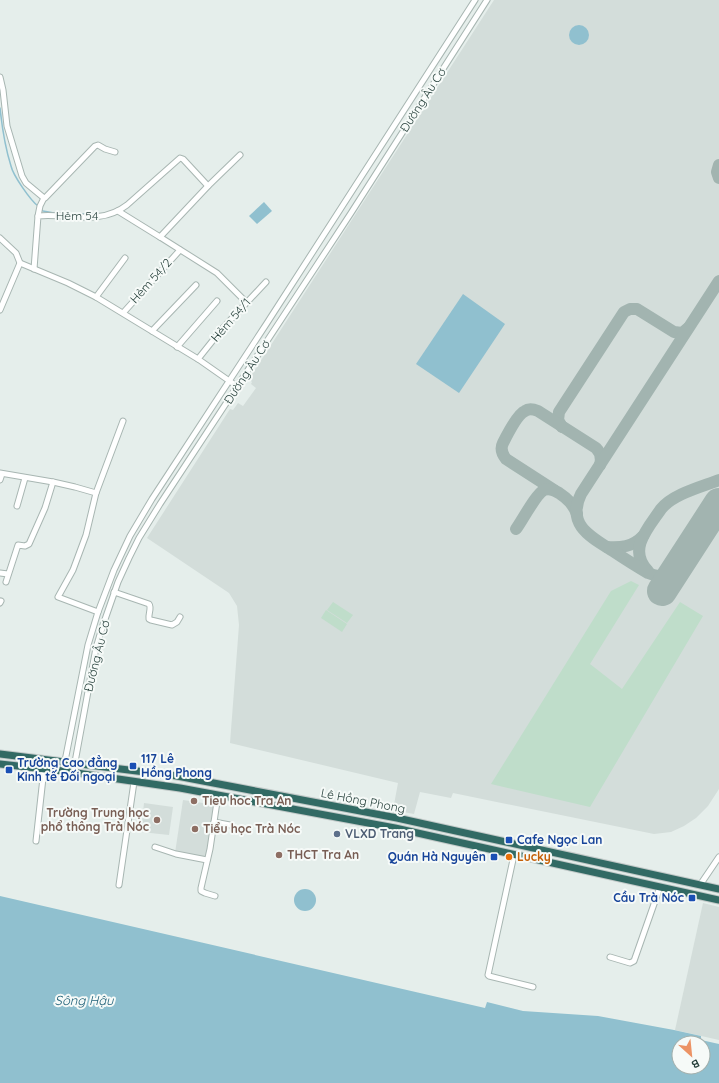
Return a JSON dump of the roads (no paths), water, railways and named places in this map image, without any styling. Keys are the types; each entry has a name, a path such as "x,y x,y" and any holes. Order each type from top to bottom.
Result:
{"highway":[{"name":"Lê Hồng Phong","path":"0,754 177,776 397,818 719,889"},
{"name":"Lê Hồng Phong","path":"0,764 63,771 180,788 395,828 719,900"},
{"path":"686,893 687,883"}],"street":[{"name":"Đường Âu Cơ","path":"63,771 88,645 108,584 130,536 161,485 475,0"},
{"name":"Đường Âu Cơ","path":"73,773 96,648 114,592 139,538 351,214 487,0"},
{"path":"471,6 480,11"},
{"path":"0,77 7,126 21,173 24,180 44,198"},
{"path":"38,216 39,207 44,198 95,146 98,145 115,152"},
{"path":"160,237 208,186 240,155"},
{"name":"Hẻm 54","path":"34,269 38,216 86,218 97,217 118,211 127,205 180,158 183,159 208,186"},
{"path":"118,211 217,273 246,302"},
{"path":"0,238 16,253 20,264 0,310"},
{"name":"Hẻm 54/2","path":"123,313 180,250"},
{"path":"96,297 125,258"},
{"path":"20,264 68,283 96,297 198,359 238,387"},
{"name":"Hẻm 54/1","path":"198,359 222,329 266,282"},
{"path":"152,331 196,285"},
{"path":"177,347 217,301"},
{"path":"98,612 58,597 73,570 86,535 96,493 123,421"},
{"path":"0,480 1,474 53,482 96,493"},
{"path":"17,506 25,478"},
{"path":"6,582 18,545 25,546 29,544 45,508 53,482"},
{"path":"161,485 169,490"},
{"path":"0,573 8,574"},
{"path":"114,592 149,604 148,617 151,620 172,624 177,622 180,617"},
{"path":"36,842 44,769"},
{"path":"120,885 134,782"},
{"path":"215,896 205,893 201,888 218,795"},
{"path":"214,822 230,825"},
{"path":"155,847 176,854 207,860"},
{"path":"514,855 488,975 533,987"},
{"path":"700,885 719,857"},
{"path":"610,957 630,963 634,961 660,887"}],"water":[{"path":"579,25 586,28 589,35 586,42 579,45 572,42 569,35 572,28"},
{"path":"264,202 272,211 257,224 249,216"},
{"path":"463,294 505,324 459,393 416,364"},
{"path":"305,889 313,892 316,900 313,908 305,911 297,908 294,900 297,892"},
{"name":"Sông Hậu","path":"0,896 485,1008 487,1002 523,1011 598,1016 696,1035 671,1035 671,1075 711,1075 711,1042 719,1044 719,1083 0,1083"}],"waterway":[{"path":"0,108 5,144 12,170 26,193 38,206"},
{"path":"41,209 43,211 54,213"},
{"path":"68,214 96,214"}],"place":[{"name":"117 Lê Hồng Phong","path":"133,766"},
{"name":"Trường Cao đẳng Kinh tế Đối ngoại","path":"9,770"},
{"name":"Tieu hoc Tra An","path":"194,801"},
{"name":"Trường Trung học phổ thông Trà Nóc","path":"157,820"},
{"name":"Tiểu học Trà Nóc","path":"195,829"},
{"name":"VLXD Trang","path":"337,834"},
{"name":"Cafe Ngọc Lan","path":"509,840"},
{"name":"THCT Tra An","path":"279,855"},
{"name":"Quán Hà Nguyên","path":"494,857"},
{"name":"Lucky","path":"509,857"},
{"name":"Cầu Trà Nóc","path":"692,898"}]}
